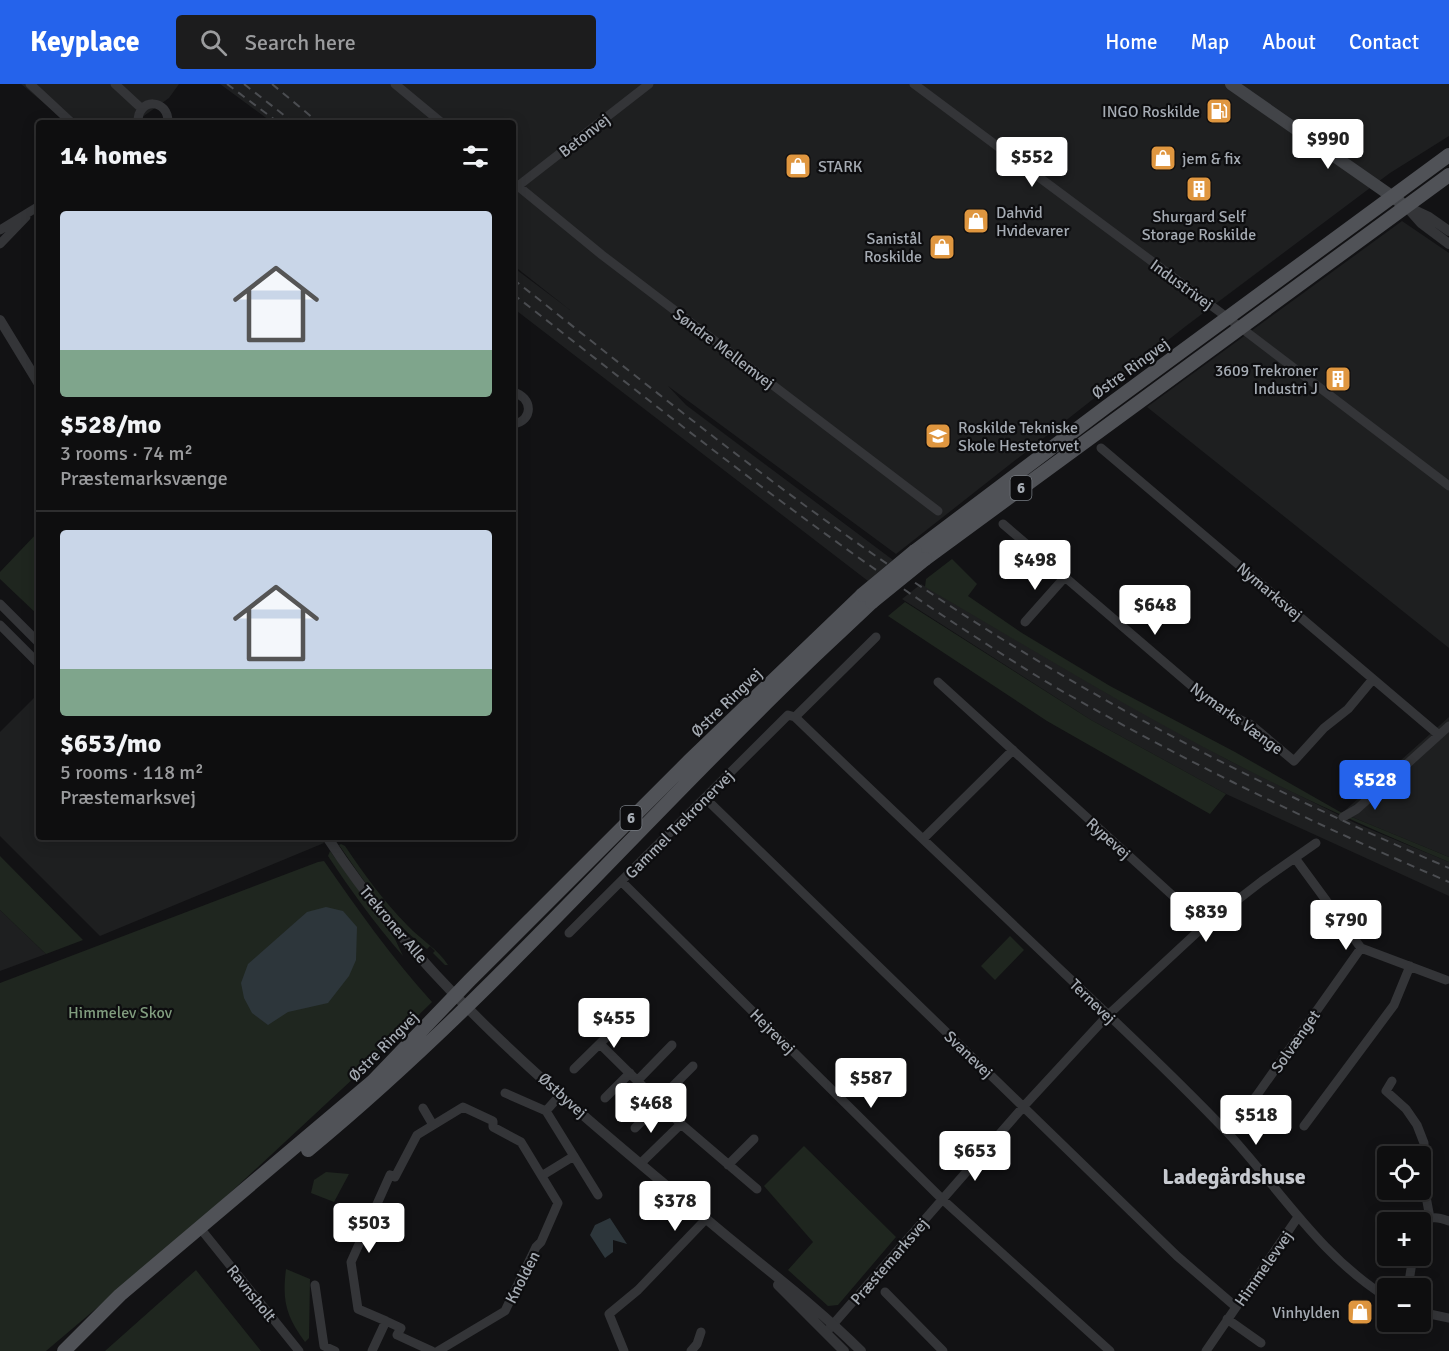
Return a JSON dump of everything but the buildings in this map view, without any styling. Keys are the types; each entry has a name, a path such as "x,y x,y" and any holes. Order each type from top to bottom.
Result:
{"main road":[{"path":"1231,84 1406,206"},
{"name":"Østre Ringvej","path":"64,1351 203,1232 373,1081 682,768 867,598 1227,317 1449,154"},
{"name":"Østre Ringvej","path":"920,555 1240,327 1449,174"},
{"name":"Østre Ringvej","path":"203,1232 344,1121 468,1007 867,598"}],"street":[{"path":"30,84 69,120"},
{"path":"115,84 141,108"},
{"path":"395,84 438,120"},
{"name":"Betonvej","path":"516,183 649,84"},
{"name":"Industrivej","path":"914,84 1449,486"},
{"path":"138,120 141,108 151,104 161,106 168,120"},
{"name":"Søndre Mellemvej","path":"516,185 609,260 938,511"},
{"path":"1406,206 1429,217 1449,231"},
{"path":"1406,206 1421,223 1449,244"},
{"path":"0,230 36,208"},
{"path":"0,244 30,213"},
{"path":"0,320 36,380"},
{"path":"0,334 28,368"},
{"path":"516,393 526,399 529,406 528,414 523,421 516,423"},
{"name":"Nymarksvej","path":"1101,448 1439,735"},
{"name":"Nymarks Vænge","path":"1003,524 1221,711 1250,724 1294,761 1324,728 1347,709 1373,678"},
{"path":"1024,622 1065,577"},
{"path":"0,604 36,640"},
{"path":"0,625 36,661"},
{"name":"Gammel Trekronervej","path":"569,933 705,798 876,637"},
{"name":"Rypevej","path":"939,682 1205,926"},
{"name":"Ternevej","path":"791,716 1108,1015 1227,1132 1298,1217 1357,1276 1377,1290"},
{"path":"1343,818 1357,809 1449,726"},
{"path":"923,839 1013,750"},
{"name":"Svanevej","path":"705,798 1177,1256 1236,1306"},
{"name":"Trekroner Alle","path":"329,840 379,910 405,941 468,1007"},
{"name":"Præstemarksvej","path":"825,1333 1024,1106 1108,1015 1205,926 1316,843"},
{"path":"1295,858 1361,948 1446,980"},
{"name":"Hejrevej","path":"622,882 942,1199 1110,1351"},
{"name":"Solvænget","path":"1227,1132 1257,1095 1361,948"},
{"path":"1304,1126 1394,1005 1410,966"},
{"name":"Østbyvej","path":"468,1007 561,1094 706,1219 834,1324 861,1351"},
{"path":"574,1069 635,1009"},
{"path":"600,1044 681,1124 757,1189"},
{"path":"637,1081 672,1045"},
{"path":"635,1128 693,1066"},
{"path":"605,1098 630,1073"},
{"path":"1392,1081 1386,1091 1406,1109 1417,1125 1424,1143 1425,1191 1429,1212"},
{"path":"505,1093 546,1111 597,1195"},
{"path":"546,1111 561,1094"},
{"name":"Knolden","path":"432,1351 397,1335 401,1328 358,1309 351,1262 390,1175 395,1177 417,1135 463,1107 494,1122 493,1127 521,1142 558,1203 541,1242 536,1247 505,1311 438,1351"},
{"path":"423,1108 433,1125"},
{"path":"641,1163 681,1124"},
{"path":"728,1165 754,1139"},
{"path":"543,1175 574,1156"},
{"path":"350,1216 368,1224"},
{"name":"Himmelevvej","path":"1206,1351 1298,1217"},
{"path":"1431,1218 1440,1217 1449,1221"},
{"path":"624,1351 609,1314 638,1290 706,1219"},
{"name":"Ravnsholt","path":"203,1232 299,1351"},
{"name":"Østbyvej","path":"744,1250 844,1351"},
{"path":"315,1285 321,1349 335,1351"},
{"path":"885,1292 943,1351"},
{"path":"1431,1314 1449,1318"},
{"name":"Himmelevvej","path":"1227,1319 1261,1343"},
{"path":"372,1351 386,1321"},
{"path":"691,1351 698,1344 701,1332"}],"shaded area":[{"path":"21,84 179,84 169,98 138,120 64,120"},
{"path":"220,84 1449,84 1449,136 1390,173 1186,326 896,554 668,386 686,405 893,560 868,581 516,310 516,269 570,310 516,267 516,120 269,120"},
{"path":"1402,221 1449,253 1449,648 1147,407"},
{"path":"921,584 1105,692 1230,761 1357,824 1449,862 1449,896 1226,794 1091,720 902,599"},
{"path":"36,696 36,840 322,840 324,843 100,936 0,836 0,732"},
{"path":"1449,717 1449,857 1342,813"},
{"path":"326,907 343,911 357,927 356,960 349,976 328,1003 288,1012 268,1025 252,1013 244,998 241,983 248,964 307,912"},
{"path":"0,910 46,954 0,971"},
{"path":"610,1218 627,1244 613,1240 613,1252 605,1258 590,1235 595,1225"}],"green space":[{"path":"36,534 36,613 0,579 0,572"},
{"path":"952,559 977,584 968,596 1022,633 1110,686 1235,752 1342,813 1449,857 1449,862 1338,814 1230,761 1114,698 925,587 926,579"},
{"path":"905,602 1091,720 1226,794 1210,814 1047,721 888,616"},
{"path":"339,845 345,846 391,907 430,946 427,949 390,914"},
{"path":"330,851 395,939 403,956 346,882 328,856"},
{"path":"0,856 83,940 46,954 0,910"},
{"name":"Himmelev Skov","path":"324,861 389,951 432,1002 203,1218 46,1351 0,1351 0,983"},
{"path":"1010,936 1024,950 995,980 981,966"},
{"path":"430,946 439,954 448,965 445,965 433,953 435,951"},
{"path":"804,1146 896,1237 838,1305 828,1306 788,1270 813,1242 764,1186"},
{"path":"326,1172 349,1174 334,1202 311,1193 314,1180"},
{"path":"286,1269 310,1279 309,1338 305,1342 293,1324 287,1308"},
{"path":"196,1270 261,1351 105,1351"}],"railway":[{"path":"227,84 275,120"},
{"path":"244,84 290,120"},
{"path":"272,84 315,120"},
{"path":"516,281 771,481 878,557 993,634 1184,743 1315,808 1449,868"},
{"path":"516,296 797,513 914,596 1021,666 1115,721 1209,770 1304,817 1449,882"}],"place":[{"name":"INGO Roskilde","path":"1219,111"},
{"name":"jem & fix","path":"1163,158"},
{"name":"STARK","path":"798,166"},
{"name":"Shurgard Self Storage Roskilde","path":"1199,189"},
{"name":"Dahvid Hvidevarer","path":"976,221"},
{"name":"Sanistål Roskilde","path":"942,247"},
{"name":"3609 Trekroner Industri J","path":"1338,379"},
{"name":"Roskilde Tekniske Skole Hestetorvet","path":"938,436"},
{"name":"Vinhylden","path":"1360,1312"}],"district":[{"name":"Ladegårdshuse","path":"1234,1176"}]}
